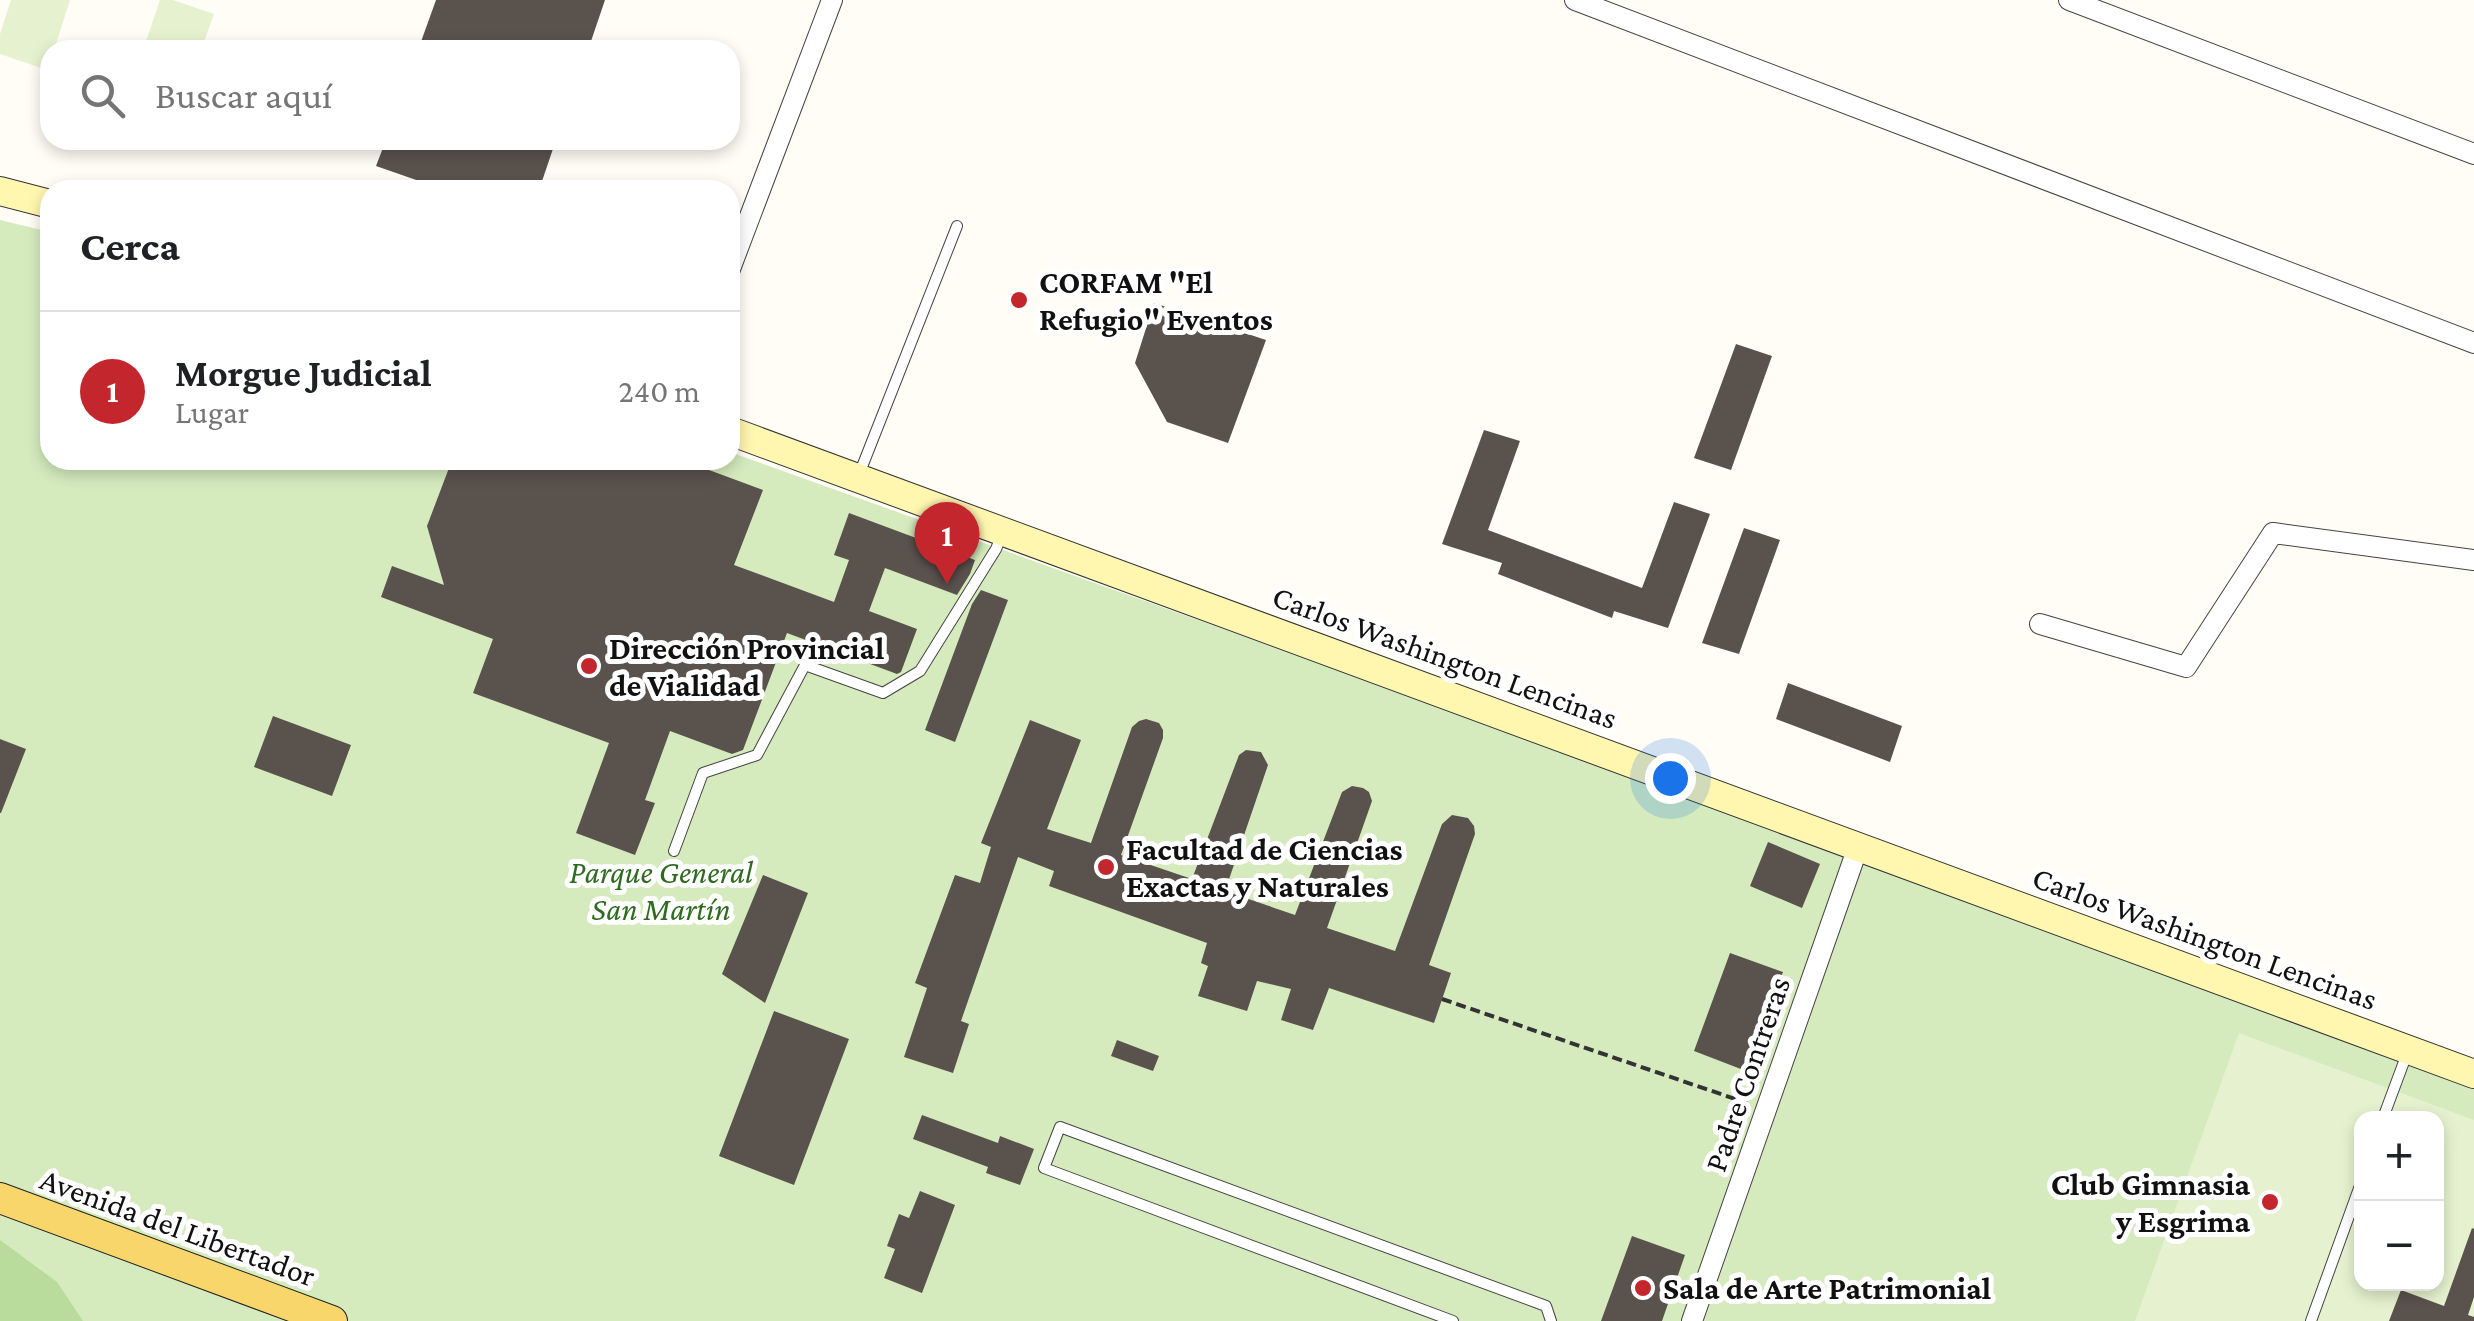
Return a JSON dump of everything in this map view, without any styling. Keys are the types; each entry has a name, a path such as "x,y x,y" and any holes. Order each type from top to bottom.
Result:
{"main road":[{"path":"0,190 40,201"},
{"path":"0,210 40,218"},
{"name":"Carlos Washington Lencinas","path":"740,435 2474,1074"},
{"name":"Avenida del Libertador","path":"0,1198 332,1321"}],"street":[{"path":"740,243 832,0"},
{"path":"1575,0 2474,343"},
{"path":"2069,0 2474,154"},
{"path":"2040,624 2186,667 2273,534 2474,560"},
{"name":"Padre Contreras","path":"1692,1321 1858,847"}],"lane":[{"path":"858,478 957,226"},
{"path":"674,852 703,773 757,754 804,665 883,693 920,671 1003,532"},
{"path":"2386,1111 2408,1050"},
{"path":"1453,1321 1044,1168 1060,1128 1546,1306 1551,1321"},
{"path":"2311,1321 2354,1201"}],"path":[{"path":"1442,999 1766,1110"}],"green space":[{"path":"11,0 70,0 57,40 40,40 40,68 0,54 0,34"},
{"path":"160,0 173,0 214,14 205,40 146,40"},
{"name":"Parque General San Martín","path":"0,220 40,230 40,470 740,470 740,456 1892,869 2474,1089 2474,1321 0,1321"},
{"name":"Club Gimnasia y Esgrima","path":"2239,1033 2474,1120 2474,1321 2135,1321"},
{"path":"0,1240 57,1282 83,1321 0,1321"}],"building":[{"path":"436,0 605,0 591,40 422,40"},
{"path":"382,150 553,150 542,180 416,180 376,166"},
{"path":"1154,303 1266,340 1228,443 1167,422 1135,363"},
{"path":"1736,344 1772,356 1731,470 1694,458"},
{"path":"1484,430 1520,441 1488,530 1642,588 1674,502 1710,514 1668,628 1614,611 1612,618 1498,574 1502,563 1442,544"},
{"name":"Dirección Provincial de Vialidad","path":"448,470 709,470 763,490 734,565 834,602 849,560 834,555 849,513 975,560 957,595 885,568 869,611 917,629 901,672 897,674 787,633 743,750 732,754 670,731 645,800 655,803 635,855 576,833 609,743 473,693 493,639 381,597 392,566 444,585 427,526"},
{"path":"1744,528 1780,540 1739,654 1702,643"},
{"path":"981,590 1008,600 955,742 925,730 972,604"},
{"path":"1788,683 1902,726 1890,762 1776,719"},
{"path":"273,716 351,745 332,796 254,767"},
{"name":"Facultad de Ciencias Exactas y Naturales","path":"1146,719 1159,723 1163,738 1121,855 1192,879 1239,755 1246,750 1261,752 1268,765 1225,891 1295,915 1342,792 1352,786 1363,788 1372,801 1327,928 1395,951 1442,824 1452,815 1468,818 1475,834 1429,965 1451,973 1434,1023 1329,988 1313,1030 1281,1020 1291,989 1257,981 1247,1011 1198,996 1208,966 1201,963 1207,943 1049,886 1054,871 1018,857 961,1021 969,1024 953,1073 904,1057 927,988 915,983 955,875 980,883 991,847 981,843 1030,720 1081,740 1047,829 1091,843 1132,727"},
{"path":"0,739 26,749 1,813 0,813"},
{"path":"1768,842 1820,864 1802,908 1750,886"},
{"path":"763,875 808,893 765,1003 722,974"},
{"path":"1730,953 1783,972 1746,1071 1694,1051"},
{"path":"774,1011 849,1039 794,1185 719,1156"},
{"path":"1117,1040 1159,1056 1153,1071 1111,1056"},
{"path":"922,1115 998,1143 1000,1136 1034,1149 1020,1185 986,1173 988,1167 913,1139"},
{"path":"920,1191 955,1205 922,1293 884,1278 895,1249 887,1246 899,1214 909,1218"},
{"path":"2472,1228 2474,1297 2468,1315 2474,1321 2389,1321 2401,1291 2444,1306"},
{"name":"Sala de Arte Patrimonial","path":"1632,1236 1685,1255 1662,1321 1601,1321"}],"place":[{"name":"CORFAM \"El Refugio\" Eventos","path":"1019,300"},
{"name":"Morgue Judicial","path":"947,584"},
{"name":"Dirección Provincial de Vialidad","path":"589,666"},
{"name":"Facultad de Ciencias Exactas y Naturales","path":"1106,867"},
{"name":"Club Gimnasia y Esgrima","path":"2270,1202"},
{"name":"Sala de Arte Patrimonial","path":"1643,1288"}]}
